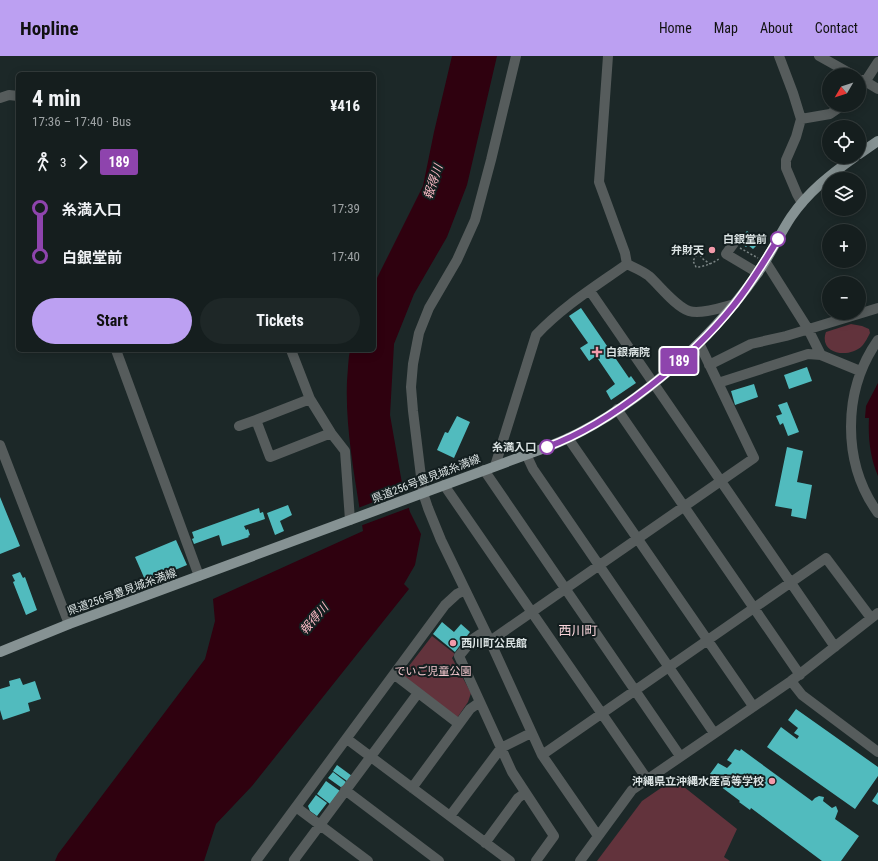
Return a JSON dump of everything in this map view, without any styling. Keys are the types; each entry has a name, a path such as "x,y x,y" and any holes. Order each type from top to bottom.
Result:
{"main road":[{"path":"866,149 878,141"},
{"name":"県道256号豊見城糸満線","path":"0,652 69,624 411,498 568,438 618,409 654,383 699,342 735,304 758,273 791,217 802,202 832,173 845,164"}],"street":[{"path":"516,56 475,220 457,260 429,308 419,333 412,364 411,387 423,493 436,528 542,755 598,836"},
{"path":"608,56 599,182 625,253 627,264"},
{"path":"781,56 801,119 796,137 786,160 786,168 802,202"},
{"path":"819,56 840,68"},
{"path":"866,77 878,62"},
{"path":"866,84 878,89"},
{"path":"0,98 9,95 16,96"},
{"path":"801,119 830,114 833,112"},
{"path":"734,243 726,254 758,273"},
{"path":"765,261 808,329 821,356"},
{"path":"495,466 536,335 547,323 627,264"},
{"path":"627,264 640,270 677,303 690,311 703,311 735,304"},
{"path":"590,291 835,647"},
{"path":"709,365 751,344 786,336 878,308"},
{"path":"878,340 860,371 853,404 851,431 852,446 861,481 865,493 878,513"},
{"path":"490,641 754,458 699,342"},
{"path":"117,352 200,576"},
{"path":"292,352 310,399 331,433 346,451 353,519"},
{"path":"718,383 808,354 821,356 860,371"},
{"path":"239,426 310,399"},
{"path":"618,409 800,675"},
{"path":"256,420 270,457 331,433"},
{"path":"568,438 753,706"},
{"path":"0,445 69,624"},
{"path":"526,454 532,469 600,565 714,733"},
{"path":"484,470 680,756"},
{"path":"444,485 647,779"},
{"path":"542,755 826,558 875,616 800,675 632,790 580,861"},
{"path":"256,861 395,675 445,605 457,594 465,590"},
{"path":"485,631 474,639 459,656 512,772 554,836 536,861"},
{"path":"395,675 459,724"},
{"path":"791,681 802,695 878,752"},
{"path":"295,861 294,860 345,790 418,693"},
{"path":"412,788 470,709 480,702"},
{"path":"450,816 501,748 531,733"},
{"path":"347,739 510,861"},
{"path":"345,790 439,861"},
{"path":"485,842 518,798 525,793"},
{"path":"296,807 368,861"}],"path":[{"path":"689,243 703,259 710,264"},
{"path":"698,252 693,261 696,268 710,264 726,254"},
{"path":"751,254 755,257"}],"green space":[{"path":"851,324 869,329 870,333 863,345 850,352 843,353 830,350 826,345 826,332"},
{"name":"でいご児童公園","path":"432,636 455,654 452,658 471,693 468,702 457,718 402,675"},
{"path":"674,779 737,829 724,857 730,861 597,861 642,801"}],"water":[{"name":"報得川","path":"452,56 497,56 467,185 447,237 414,294 394,344 390,415 403,489 410,512 421,534 415,565 404,584 409,589 252,786 216,824 204,861 55,861 58,854 205,659 215,621 213,599 363,531 349,438 347,400 348,361 350,352 376,352 376,280 423,186"},
{"path":"878,383 878,476 870,447 869,418 865,418 866,406"}],"pier":[{"path":"405,490 411,507 360,526 358,508"}],"building":[{"path":"747,231 754,237 753,239 758,244 753,249 748,245 746,247 738,241"},
{"name":"白銀病院","path":"581,308 629,378 631,376 636,383 611,400 606,391 615,384 596,356 589,361 580,348 588,343 569,316"},
{"path":"807,367 812,381 789,389 784,375"},
{"path":"754,384 758,397 735,405 731,391"},
{"path":"787,402 799,432 788,436 783,423 780,425 776,416 782,414 778,405"},
{"path":"457,416 470,422 454,458 437,450 445,432 448,433"},
{"path":"787,447 803,451 797,482 812,485 806,519 791,516 792,509 775,506"},
{"path":"0,497 20,546 0,554"},
{"path":"288,505 292,515 280,521 284,531 275,535 267,513"},
{"path":"259,508 260,513 263,512 265,519 244,526 246,530 248,529 250,535 248,536 249,537 222,546 219,535 194,544 192,532"},
{"path":"176,540 187,565 146,582 135,557"},
{"path":"20,572 23,578 25,577 37,610 26,615 13,582 15,581 12,575"},
{"name":"西川町公民館","path":"442,622 454,632 461,624 470,632 455,652 433,634"},
{"path":"20,678 23,685 35,681 41,699 28,703 30,711 3,720 0,710 0,689 10,686 9,681"},
{"path":"796,709 878,767 878,776 855,809 767,747 781,727 797,739 799,736 794,733 798,728 788,720"},
{"path":"735,749 740,751 741,749 812,801 819,796 824,797 823,801 832,808 836,806 838,811 835,819 859,836 841,861 822,861 751,808 750,810 739,802 740,801 716,783 719,780 710,774 718,763 727,768 732,763 727,760"},
{"path":"337,765 352,776 347,781 333,771"},
{"path":"333,772 346,782 342,788 328,778"},
{"path":"326,781 340,791 330,804 317,794"},
{"path":"878,792 878,805 872,801"},
{"path":"316,795 327,803 317,816 310,811 308,806"}],"bus line":[{"name":"189","path":"547,447 568,438 618,409 654,383 681,359 735,304 758,273 778,239"}],"place":[{"name":"白銀堂前","path":"778,239"},
{"name":"弁財天","path":"712,250"},
{"name":"白銀病院","path":"597,352"},
{"name":"糸満入口","path":"547,447"},
{"name":"西川町公民館","path":"453,643"},
{"name":"沖縄県立沖縄水産高等学校","path":"772,781"}],"district":[{"name":"西川町","path":"578,630"}]}
